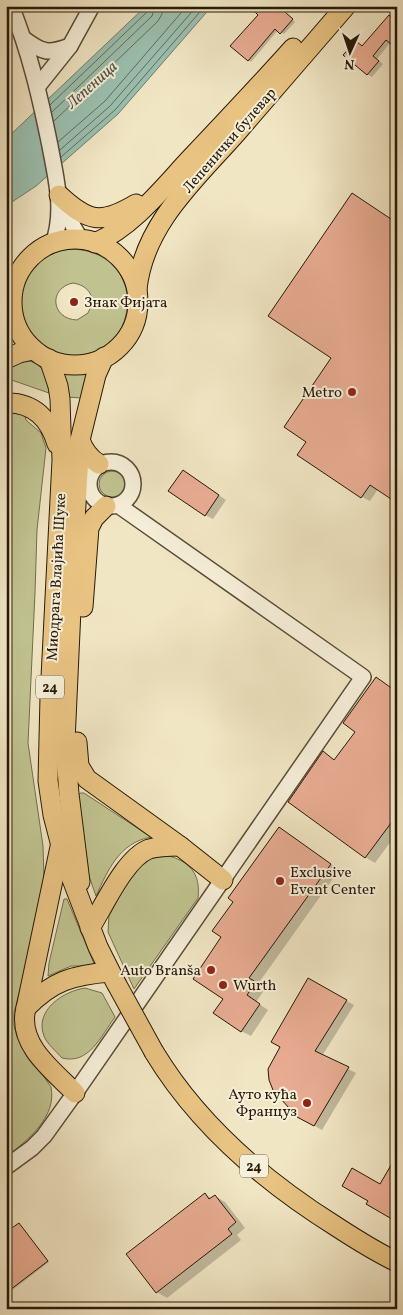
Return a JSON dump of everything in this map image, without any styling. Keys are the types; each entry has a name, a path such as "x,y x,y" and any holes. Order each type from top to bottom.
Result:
{"main road":[{"name":"Лепенички булевар","path":"89,242 108,237 119,230 166,185 277,66 329,6"},
{"name":"Лепенички булевар","path":"136,289 142,261 170,208 346,6"},
{"path":"59,195 81,213 104,218 122,212 166,185"},
{"name":"24","path":"6,359 19,353 41,355 60,363 75,365 90,363 104,358 121,345 132,328 137,309 136,289 131,274 122,261 110,250 89,242 67,240 53,244 36,253 22,268 9,306 24,339 41,355"},
{"name":"Миодрага Влајића Шуке","path":"41,355 58,386 62,460 48,781 60,847 90,928 113,978 154,1052 175,1084 197,1112 224,1140 277,1186 314,1213 379,1254 397,1262"},
{"name":"Миодрага Влајића Шуке","path":"84,910 66,760 68,675 80,440 96,375 104,358"},
{"path":"6,403 25,405 44,418 55,436 62,460"},
{"path":"80,440 90,458 99,464"},
{"path":"69,651 81,621 89,528 94,518 112,505"},
{"path":"68,675 74,693 78,762 84,775 94,785 180,846 223,880"},
{"path":"90,928 132,860 148,850 163,846 180,846"},
{"path":"60,847 24,1024 30,1042 36,1052 75,1093"},
{"path":"26,1008 43,992 60,982 80,976 113,978"}],"street":[{"path":"11,6 24,39 38,86 59,195 60,217 53,244"},
{"path":"38,86 70,46 92,6"},
{"path":"24,39 43,51 52,52 70,46"},
{"path":"59,195 74,228 89,242"},
{"path":"6,1167 32,1148 44,1136 363,677 112,505 93,498 89,491 89,476 99,464 106,461 114,461 127,468 133,481 130,496 112,505"}],"green space":[{"path":"65,249 94,253 114,266 125,285 127,306 122,327 109,344 89,355 62,355 46,349 30,333 21,315 19,302 25,279 32,269 52,254","holes":["73,283 87,289 93,302 88,313 77,320 62,314 56,303 59,291"]},
{"path":"24,360 40,367 45,375 49,393 6,378 6,370 13,363"},
{"path":"63,374 90,374 81,398 67,397"},
{"path":"6,410 24,412 26,420 41,433 46,448 37,530 28,743 43,846 44,877 37,924 14,1013 14,1025 17,1037 51,1087 52,1098 50,1108 39,1127 6,1157"},
{"path":"112,471 121,475 125,484 121,493 112,497 103,493 99,484 103,475"},
{"path":"84,793 151,837 140,840 123,851 110,867 96,896 89,876 78,794"},
{"path":"166,855 181,861 192,869 198,882 198,898 134,989 108,932 109,916 134,869 153,856"},
{"path":"64,899 67,899 95,966 71,966 48,976 49,963"},
{"path":"85,988 102,993 115,1017 87,1053 71,1059 62,1058 45,1039 42,1027 43,1018 47,1010 60,998 68,993"}],"water":[{"name":"Лепеница","path":"146,6 212,6 118,114 36,186 6,206 6,139"}],"building":[{"path":"249,6 278,6 293,19 280,34 275,29 248,61 230,46 258,15"},
{"path":"389,15 397,21 397,49 386,40 373,56 379,61 367,75 343,55 356,41 362,46"},
{"path":"352,193 397,223 397,503 370,485 361,498 297,455 306,442 284,427 331,358 268,316"},
{"path":"183,470 219,495 205,516 168,491"},
{"path":"376,677 397,692 397,815 365,858 288,802 323,751 334,760 355,732 343,723"},
{"name":"Exclusive Event Center","path":"279,827 331,864 249,978 256,982 247,995 260,1004 241,1032 213,1013 223,999 193,979 221,937 212,931 233,902 228,898"},
{"path":"308,978 347,1000 315,1051 349,1067 314,1126 297,1117 273,1090 269,1080 268,1069 280,1047 271,1042"},
{"path":"397,1155 397,1222 366,1204 368,1201 342,1186 352,1168 380,1184"},
{"path":"205,1193 209,1199 215,1195 236,1222 228,1229 232,1234 156,1293 126,1254"},
{"path":"19,1223 48,1261 6,1293 6,1232"}],"place":[{"name":"Знак Фијата","path":"74,302"},
{"name":"Metro","path":"352,392"},
{"name":"Exclusive Event Center","path":"280,881"},
{"name":"Auto Branša","path":"211,970"},
{"name":"Wurth","path":"223,985"},
{"name":"Ауто кућа Француз","path":"307,1103"}]}
